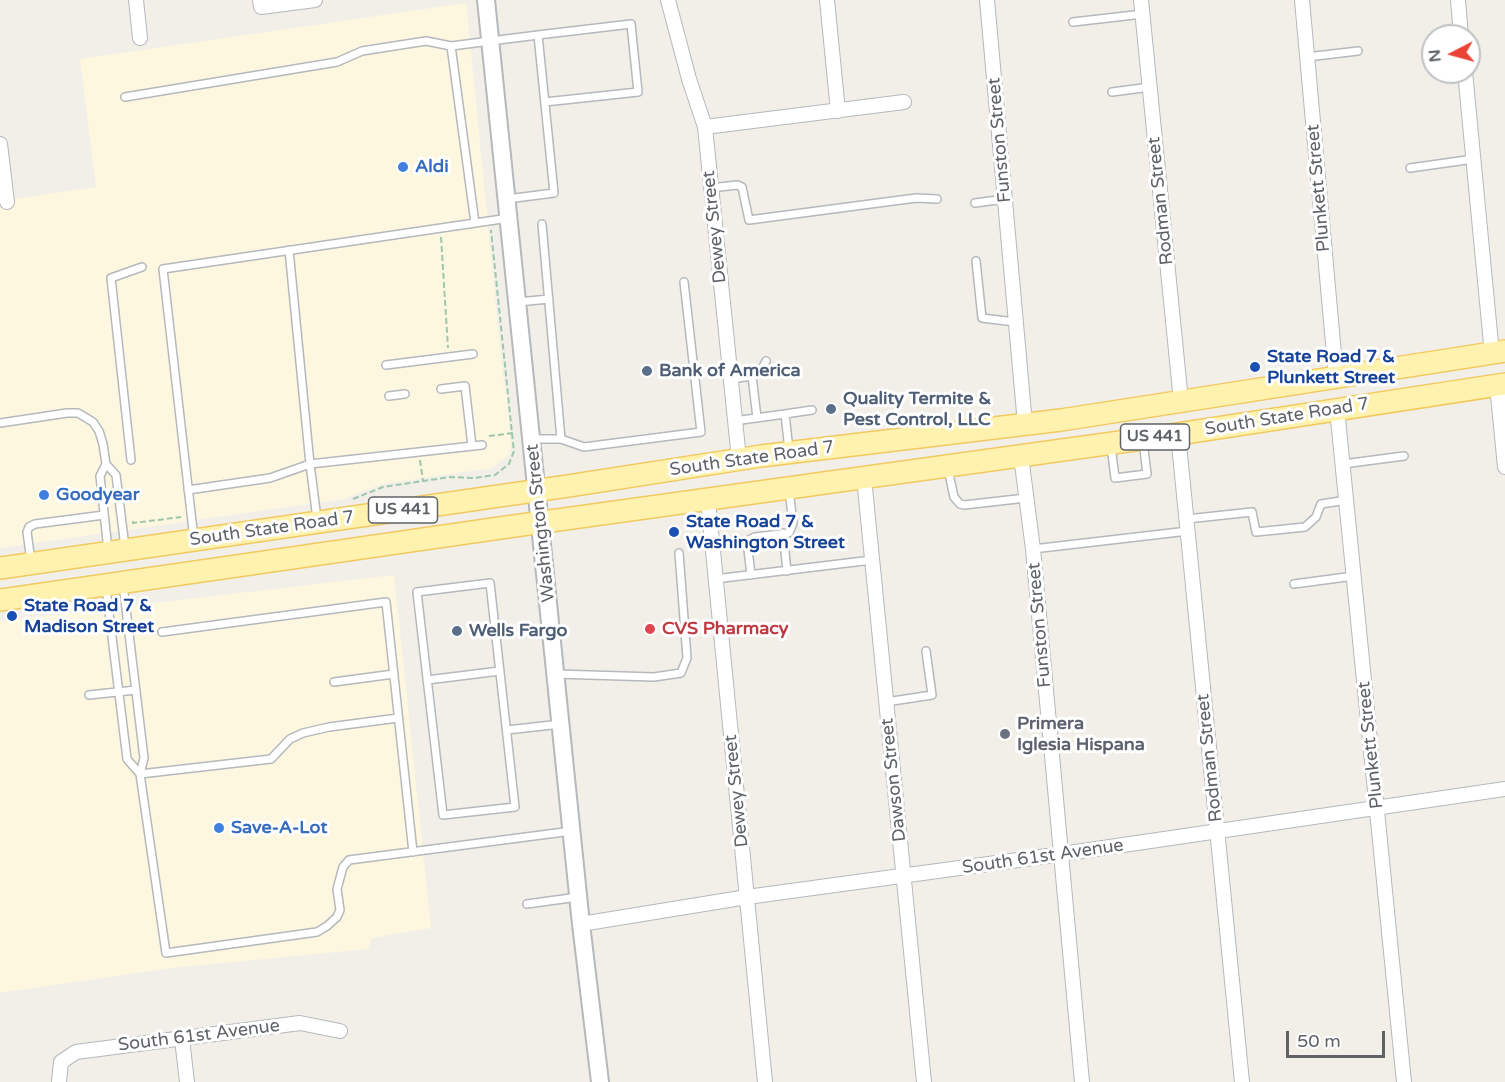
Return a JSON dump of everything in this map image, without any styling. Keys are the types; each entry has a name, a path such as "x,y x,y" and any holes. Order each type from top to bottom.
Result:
{"main road":[{"path":"1454,391 1479,379 1488,368 1501,368"},
{"name":"South State Road 7","path":"0,568 739,459 1061,420 1336,376 1501,368"},
{"name":"South State Road 7","path":"0,600 540,522 1178,434 1454,391 1501,368"},
{"path":"1021,456 1044,440 1061,420"},
{"path":"972,463 1013,439 1025,424"},
{"path":"115,583 113,572 127,556 125,550"},
{"path":"76,589 97,577 125,550"}],"street":[{"path":"136,0 140,38"},
{"path":"260,3 315,0"},
{"name":"Washington Street","path":"486,0 578,897 600,1082"},
{"name":"Dewey Street","path":"668,0 689,79 705,127 739,459"},
{"path":"827,0 838,111"},
{"name":"Funston Street","path":"987,0 1025,424"},
{"name":"Plunkett Street","path":"1302,0 1336,376"},
{"path":"1458,0 1460,24"},
{"name":"Rodman Street","path":"1142,7 1181,401"},
{"path":"1466,84 1501,368 1505,467"},
{"path":"705,127 904,102"},
{"path":"0,144 7,202"},
{"name":"Plunkett Street","path":"1337,409 1404,1082"},
{"name":"Rodman Street","path":"1178,434 1242,1082"},
{"name":"Funston Street","path":"1021,456 1033,549 1082,1082"},
{"name":"Dawson Street","path":"864,478 924,1082"},
{"name":"Dewey Street","path":"708,500 765,1082"},
{"name":"South 61st Avenue","path":"581,924 747,897 1217,832 1505,789"},
{"name":"South 61st Avenue","path":"59,1082 61,1062 76,1052 300,1023 340,1031"},
{"path":"182,1039 187,1082"}],"lane":[{"path":"1072,22 1142,7"},
{"path":"125,97 337,62 363,51 426,41 451,46 631,24 638,92 545,102"},
{"path":"507,199 554,193 538,35"},
{"path":"451,46 475,223"},
{"path":"1307,57 1358,51"},
{"path":"1112,92 1150,87"},
{"path":"1410,168 1474,159"},
{"path":"711,188 737,185 742,187 749,220 916,198 937,199"},
{"path":"975,203 1005,199"},
{"path":"195,539 163,269 509,218"},
{"path":"542,224 561,439"},
{"path":"289,250 317,523"},
{"path":"976,261 982,318 1015,322"},
{"path":"131,460 111,278 142,267"},
{"path":"532,439 561,439 584,447 700,432 684,282"},
{"path":"518,302 549,299"},
{"path":"386,365 473,354"},
{"path":"730,379 752,376 761,371 766,361"},
{"path":"752,376 757,418"},
{"path":"441,389 465,386 471,442"},
{"path":"390,396 405,394"},
{"path":"734,421 813,410"},
{"path":"0,423 67,413 78,413 93,422 103,444 106,465 116,475 125,550"},
{"path":"785,414 790,453"},
{"path":"1111,443 1115,478 1147,474 1143,439"},
{"path":"188,490 270,478 310,464 419,452 471,442 482,445"},
{"path":"1343,464 1404,456"},
{"path":"106,465 99,476 104,515 125,550"},
{"path":"947,467 954,497 960,504 1026,498"},
{"path":"751,575 747,541 755,537 789,533 793,523 789,488"},
{"path":"1033,549 1187,525 1252,512 1256,532 1305,527 1316,517 1321,504 1347,500"},
{"path":"31,563 27,532 29,527 34,524 104,515"},
{"path":"783,533 787,570"},
{"path":"556,674 654,677 681,673 687,658 679,553"},
{"path":"715,579 872,560"},
{"path":"1294,584 1354,576"},
{"path":"115,583 136,690 144,758 140,774 166,952 317,932 327,927 337,918 340,910 338,889 343,867 349,860 572,831"},
{"path":"115,583 120,692 127,759 140,774"},
{"path":"490,583 500,671 515,807 443,815 417,592 490,583"},
{"path":"162,632 386,602 413,852"},
{"path":"886,702 932,695 926,651"},
{"path":"427,680 500,671"},
{"path":"334,682 394,674"},
{"path":"88,695 136,690"},
{"path":"140,774 271,759 290,739 303,733 329,727 398,718"},
{"path":"507,730 561,724"},
{"path":"528,904 578,897"}],"path":[{"path":"441,228 449,357"},
{"path":"471,442 513,434"},
{"path":"419,452 423,481"},
{"path":"132,513 133,523 181,517"}],"shaded area":[{"path":"466,3 503,376 507,396 511,449 509,455 492,468 382,484 344,499 0,548 0,201 96,187 80,59"},
{"path":"394,575 431,928 372,938 368,949 171,968 0,993 0,621"}],"place":[{"name":"Aldi","path":"403,167"},
{"name":"State Road 7 & Plunkett Street","path":"1255,367"},
{"name":"Bank of America","path":"647,371"},
{"name":"Quality Termite & Pest Control, LLC","path":"831,409"},
{"name":"Goodyear","path":"44,495"},
{"name":"State Road 7 & Washington Street","path":"674,532"},
{"name":"State Road 7 & Madison Street","path":"12,616"},
{"name":"CVS Pharmacy","path":"650,629"},
{"name":"Wells Fargo","path":"457,631"},
{"name":"Primera Iglesia Hispana","path":"1005,734"},
{"name":"Save-A-Lot","path":"219,828"}]}
